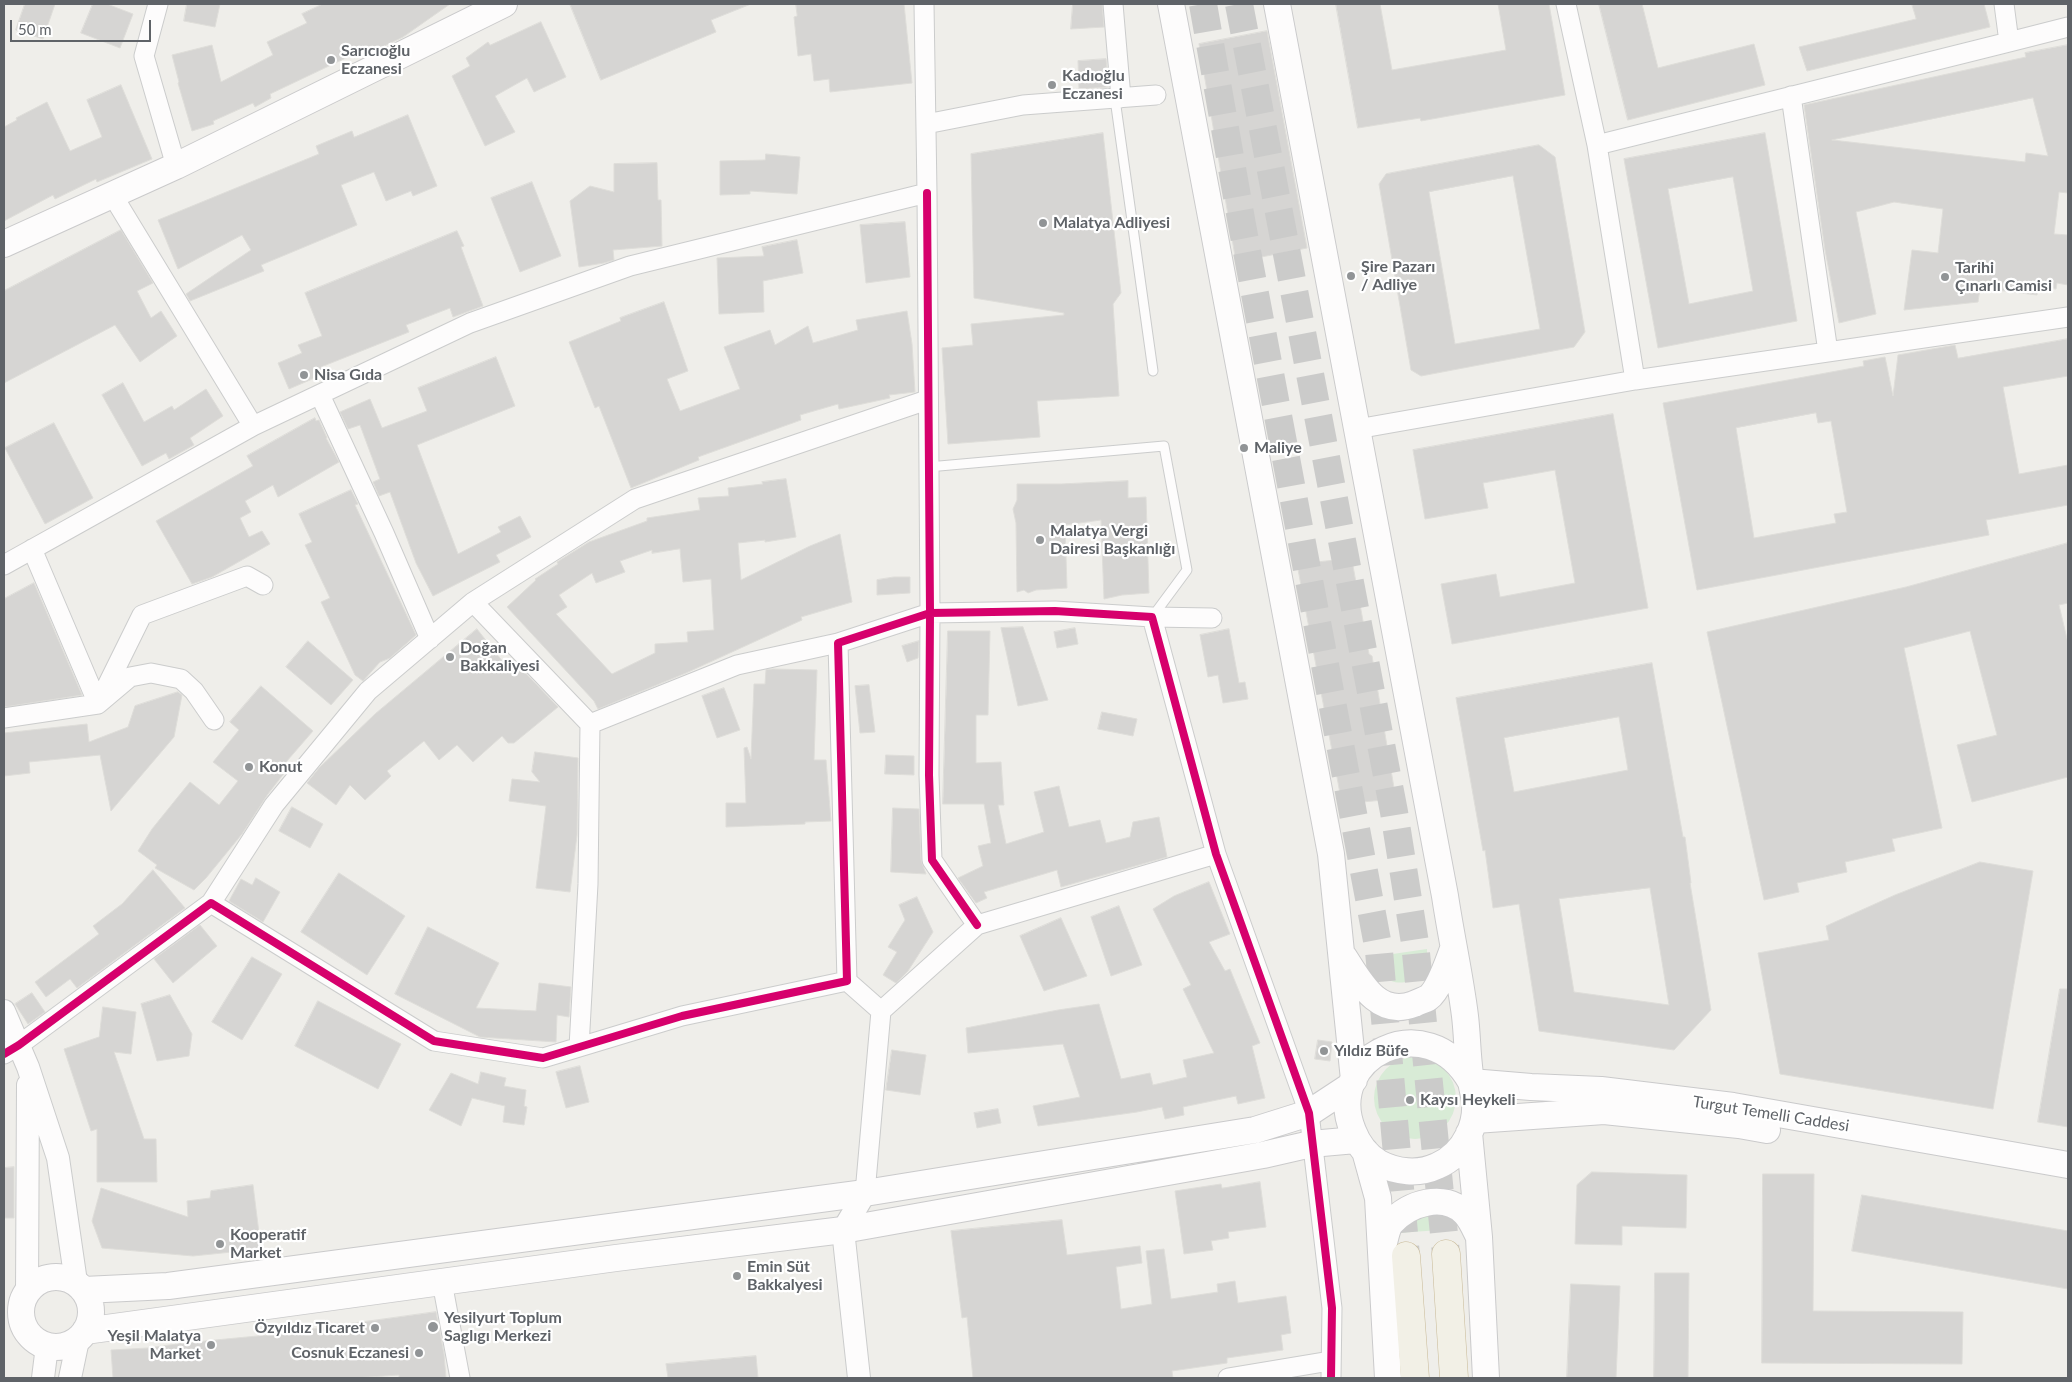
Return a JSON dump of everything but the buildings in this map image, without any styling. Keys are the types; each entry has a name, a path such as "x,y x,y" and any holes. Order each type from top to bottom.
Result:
{"highway":[{"path":"1394,1254 1415,1378"},
{"path":"1446,1254 1454,1378"}],"main road":[{"path":"4,244 176,166 504,4"},
{"path":"1171,4 1331,854 1352,1083"},
{"path":"1276,4 1445,896 1465,1015 1471,1082 1476,1100 1472,1126 1480,1237 1486,1378"},
{"path":"1341,952 1357,978 1373,998 1394,1008 1406,1007 1429,997 1440,980 1453,949"},
{"path":"1394,1254 1378,1198 1360,1146 1349,1123 1347,1106 1352,1083 1359,1070 1377,1052 1395,1044 1418,1043 1430,1045 1448,1054 1464,1070 1471,1082"},
{"name":"Turgut Temelli Caddesi","path":"1471,1082 1601,1090 1733,1106 2068,1165"},
{"path":"80,1286 168,1286 865,1194 1255,1130 1308,1112 1352,1083"},
{"name":"Turgut Temelli Caddesi","path":"1472,1126 1604,1111 1739,1125 2068,1181"},
{"path":"82,1336 90,1321 91,1310 89,1300 80,1286 66,1278 49,1278 34,1284 16,1316 34,1339 47,1346 67,1346 82,1336 442,1282 843,1230 1263,1155 1311,1144 1360,1146 1376,1161 1388,1167 1414,1172 1437,1166 1454,1156 1465,1143 1472,1126"},
{"path":"1388,1378 1394,1254 1390,1224 1412,1207 1432,1201 1452,1204 1465,1213 1480,1237"}],"street":[{"path":"158,4 144,56 176,166"},
{"path":"924,4 930,613 929,775 932,860 977,925"},
{"path":"1112,4 1118,98"},
{"path":"1566,4 1597,145 1635,380"},
{"path":"2004,4 2009,42"},
{"path":"1597,145 2068,27"},
{"path":"926,124 1023,106 1156,95"},
{"path":"1791,96 1828,352"},
{"path":"4,565 254,426 470,323 630,266 927,193"},
{"path":"113,196 254,426"},
{"path":"1357,429 1635,380 2068,317"},
{"path":"320,395 430,638"},
{"path":"11,1049 211,903 274,805 368,691 473,602 635,499 927,400"},
{"path":"32,549 98,704"},
{"path":"98,704 142,615 247,576 263,584"},
{"path":"473,602 590,724 588,884 579,1047"},
{"path":"590,724 737,665 838,642 930,613 1055,611 1152,617 1212,618"},
{"path":"1152,617 1216,854 1308,1112 1332,1308 1330,1369 1228,1378"},
{"path":"838,642 847,981 881,1011"},
{"path":"4,718 98,704 130,677 151,673 181,679 194,691 214,720"},
{"path":"859,1378 843,1230 865,1194 881,1011 977,925 1216,854"},
{"path":"211,903 434,1041 543,1058 682,1016 847,981"},
{"path":"4,1011 11,1049 28,1067 58,1158 80,1286"},
{"path":"16,1316 28,1067"},
{"path":"442,1282 460,1378"},
{"path":"70,1378 82,1336"},
{"path":"43,1378 47,1346"}],"lane":[{"path":"1118,98 1153,371"},
{"path":"928,467 1164,446 1187,570 1152,617"}],"green space":[{"path":"1427,949 1426,962 1421,972 1413,979 1404,982 1394,982 1385,978 1377,969 1372,957"},
{"path":"1415,1057 1431,1060 1444,1069 1453,1082 1456,1098 1453,1114 1444,1127 1431,1136 1415,1139 1399,1136 1386,1127 1377,1114 1374,1098 1377,1082 1386,1069 1399,1060"},
{"path":"1420,1208 1447,1216 1455,1229 1397,1233"}],"tunnel":[{"path":"1203,4 1242,225 1379,951 1406,1256"},
{"path":"1239,4 1394,812 1415,943 1446,1254"}],"cycle path":[{"path":"4,1054 19,1045 211,903 434,1041 543,1058 682,1016 847,981 838,643 930,613 927,193"},
{"path":"977,925 932,860 929,775 930,613 1055,611 1152,617 1216,854 1309,1113 1332,1308 1331,1378"}],"place":[{"name":"Sarıcıoğlu Eczanesi","path":"331,60"},
{"name":"Kadıoğlu Eczanesi","path":"1052,85"},
{"name":"Malatya Adliyesi","path":"1043,223"},
{"name":"Şire Pazarı / Adliye","path":"1351,276"},
{"name":"Tarihi Çınarlı Camisi","path":"1945,277"},
{"name":"Nisa Gıda","path":"304,375"},
{"name":"Maliye","path":"1244,448"},
{"name":"Malatya Vergi Dairesi Başkanlığı","path":"1040,540"},
{"name":"Doğan Bakkaliyesi","path":"450,657"},
{"name":"Konut","path":"249,767"},
{"name":"Yıldız Büfe","path":"1324,1051"},
{"name":"Kaysı Heykeli","path":"1410,1100"},
{"name":"Kooperatif Market","path":"220,1244"},
{"name":"Emin Süt Bakkalyesi","path":"737,1276"},
{"name":"Yesilyurt Toplum Saglıgı Merkezi","path":"433,1327"},
{"name":"Özyıldız Ticaret","path":"375,1328"},
{"name":"Yeşil Malatya Market","path":"211,1345"},
{"name":"Cosnuk Eczanesi","path":"419,1353"}]}
